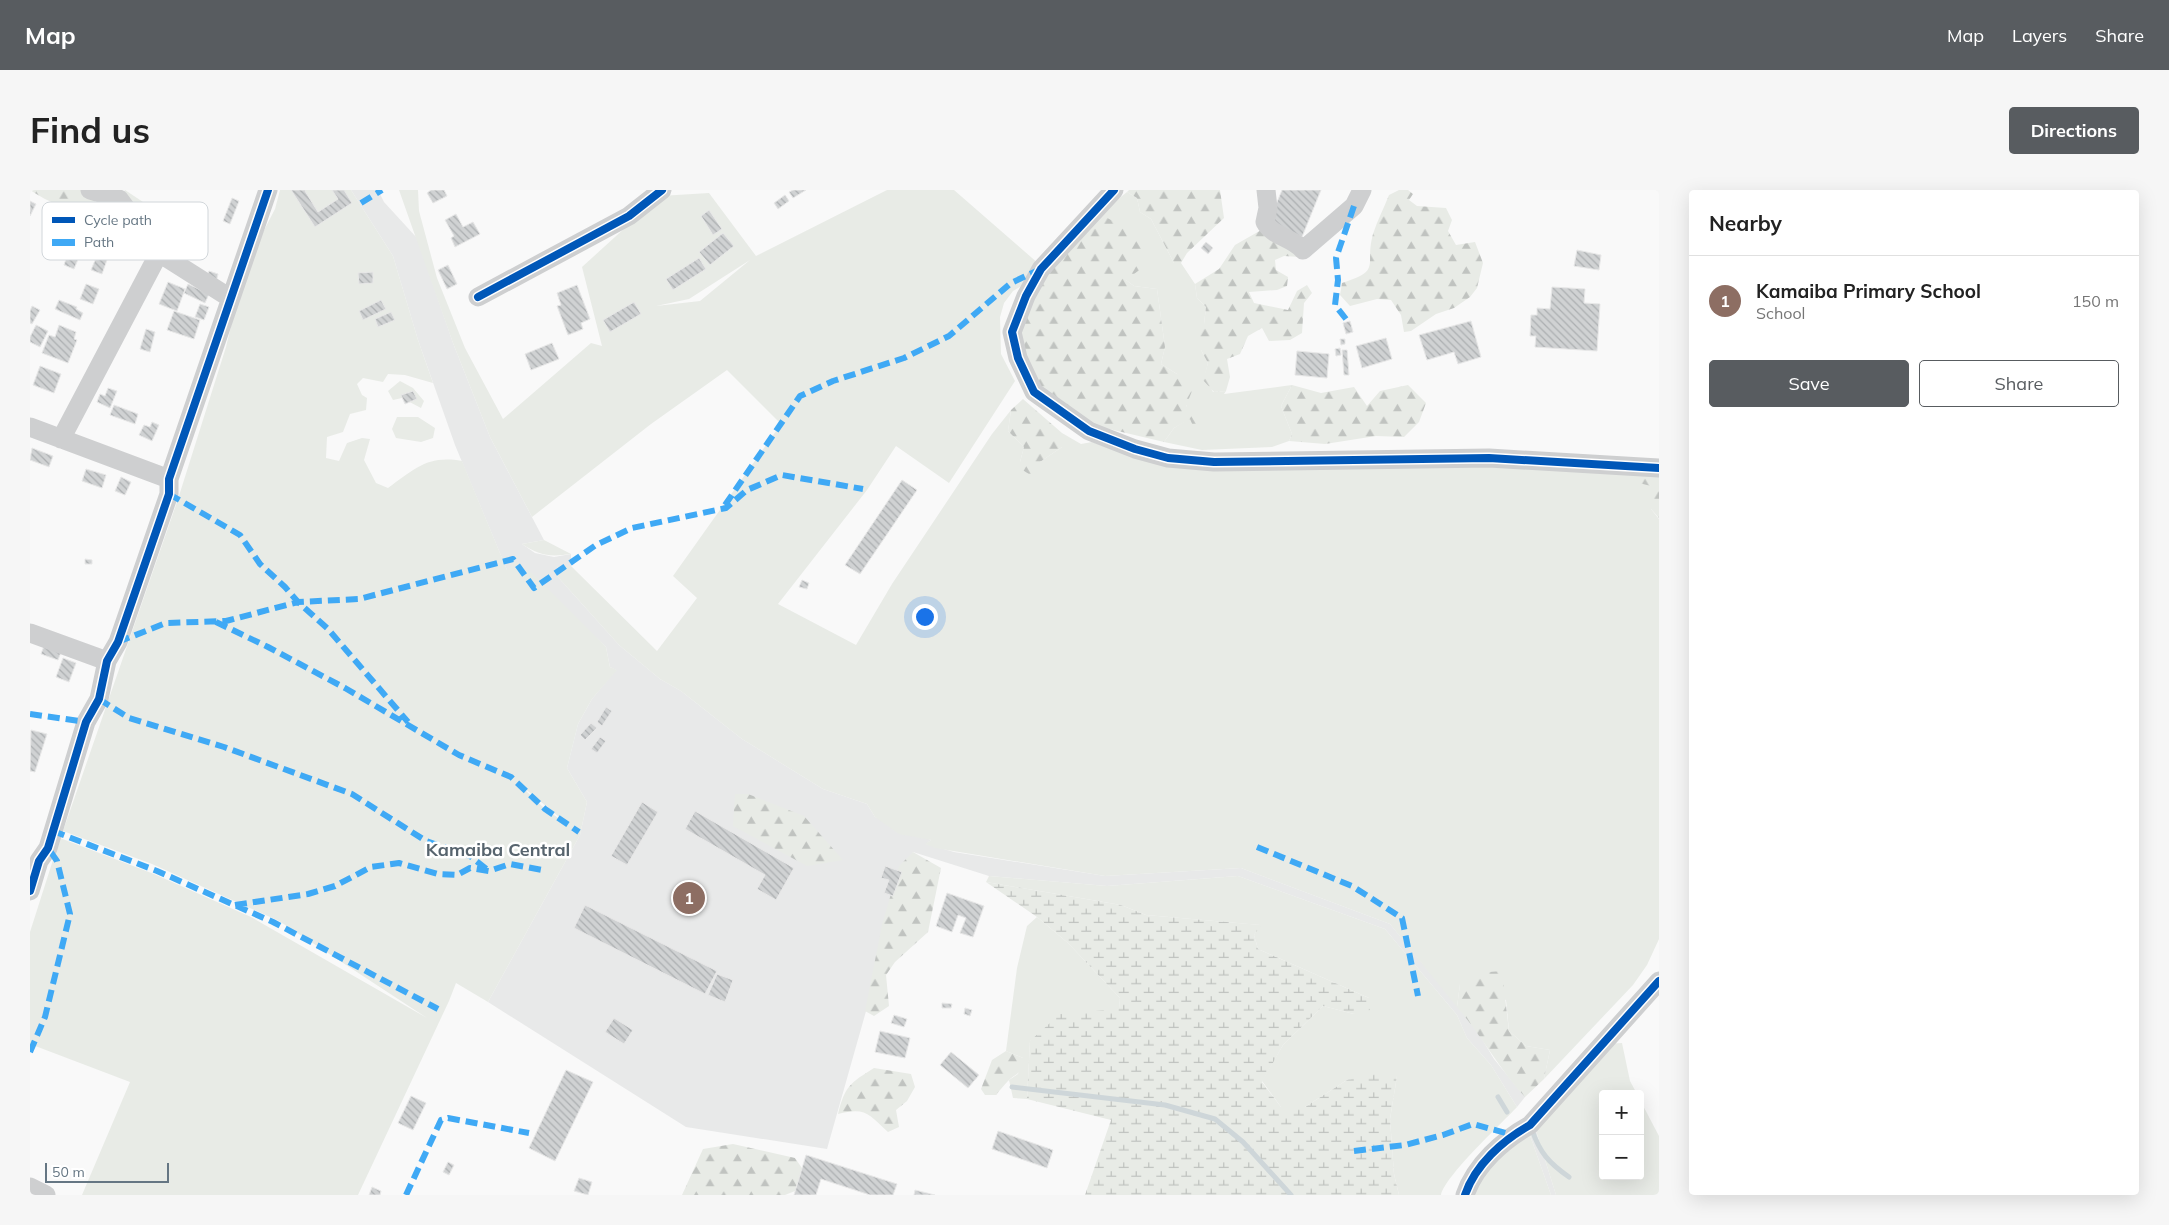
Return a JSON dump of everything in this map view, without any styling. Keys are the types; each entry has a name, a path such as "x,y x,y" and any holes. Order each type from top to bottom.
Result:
{"street":[{"path":"90,190 122,195"},
{"path":"30,891 34,858 48,848 86,722 99,699 107,661 118,642 166,503 169,494 169,478 268,190"},
{"path":"478,297 628,216 662,190"},
{"path":"1114,190 1041,269 1026,296 1012,332 1018,358 1034,392 1089,431 1135,449 1168,458 1214,462 1489,458 1659,468"},
{"path":"1266,190 1268,208 1264,222 1276,233 1296,242 1303,250 1354,206 1362,190"},
{"path":"61,439 155,260"},
{"path":"170,260 230,298"},
{"path":"30,427 169,478"},
{"path":"30,633 107,661"},
{"path":"1465,1195 1469,1184 1485,1162 1513,1135 1530,1125 1659,981"},
{"path":"30,1187 46,1195"}],"shaded area":[{"path":"351,190 378,190 384,202 417,238 453,343 490,437 544,540 522,544 535,553 554,557 571,554 571,566 558,566 557,576 619,645 660,679 681,691 742,739 823,789 867,804 875,817 931,840 926,844 954,852 1105,876 1241,868 1390,924 1474,1026 1494,1059 1525,1097 1517,1107 1491,1065 1467,1038 1457,1015 1385,929 1238,876 1107,886 989,876 913,852 906,870 827,1149 686,1127 488,1002 580,835 587,802 567,768 578,724 592,699 616,670 610,667 606,647 578,621 507,570 455,445 418,340 393,256"},
{"path":"1534,1111 1537,1134 1556,1195 1551,1195 1526,1124"}],"green space":[{"path":"30,190 81,190 96,202 52,202"},
{"path":"125,190 143,202 118,202"},
{"path":"280,190 351,190 393,256 433,383 405,375 388,374 383,382 363,378 357,384 362,395 367,398 366,410 350,414 343,432 327,437 326,458 339,461 347,443 362,438 370,439 364,460 376,483 388,488 422,465 430,462 439,460 462,461 507,570 515,561 534,575 606,647 610,667 617,670 592,699 578,724 567,768 587,802 580,835 488,1002 456,983 358,1195 82,1195 130,1082 30,1044 30,932 60,838 154,874 251,917 427,1018 279,921 152,864 63,831 178,499 226,347 235,310 260,238 275,209","holes":["523,787 570,826 545,809"]},
{"path":"399,190 418,190 419,211 437,278 465,348 503,419 591,343 602,346 582,267 660,196 709,193 756,256 887,190 954,190 1047,271 1013,291 1004,303 1000,317 1001,354 1015,381 949,483 896,446 867,490 778,604 856,645 892,584 992,434 1011,410 1008,431 1024,447 1020,462 1040,462 1062,447 1062,433 1081,444 1092,442 1134,457 1635,466 1651,486 1651,509 1659,519 1659,939 1647,965 1633,985 1544,1079 1550,1050 1526,1046 1509,1031 1506,1000 1460,984 1457,1007 1390,924 1241,868 1105,876 935,848 925,844 931,840 899,834 875,817 867,804 823,789 742,739 681,691 660,679 619,645 557,576 558,566 571,566 657,651 697,598 673,576 781,424 727,370 651,424 532,517 490,437 453,343","holes":["750,260 700,301 656,306 689,299"]},
{"path":"1129,190 1220,190 1224,218 1187,253 1181,263 1174,263 1151,219 1140,212 1137,198 1127,192"},
{"path":"1399,190 1408,190 1413,194 1409,200 1417,206 1446,208 1452,220 1448,231 1456,245 1475,242 1483,263 1477,288 1470,297 1454,308 1436,314 1411,331 1404,332 1401,315 1391,300 1377,299 1350,306 1340,295 1342,283 1363,274 1370,266 1371,245 1376,224 1389,195"},
{"path":"1127,192 1137,198 1140,212 1151,219 1174,263 1181,263 1195,284 1197,298 1206,307 1201,350 1208,363 1205,375 1213,392 1226,391 1224,394 1292,385 1281,406 1292,434 1289,441 1272,447 1202,450 1164,442 1174,428 1190,418 1177,374 1161,364 1165,347 1157,289 1134,286 1126,280 1095,218"},
{"path":"1095,218 1107,218 1135,231 1146,248 1142,268 1126,280 1134,286 1157,289 1165,347 1161,364 1177,374 1192,391 1186,406 1207,416 1206,428 1194,428 1190,419 1174,428 1164,442 1084,423 1032,382 1017,323 1042,281"},
{"path":"1263,229 1300,257 1284,256 1275,260 1276,270 1288,277 1287,286 1277,290 1249,292 1254,303 1288,310 1297,291 1307,285 1312,293 1304,303 1302,333 1290,340 1269,341 1262,328 1248,336 1240,354 1227,359 1230,377 1226,391 1214,392 1203,380 1208,363 1193,328 1204,324 1206,307 1197,298 1195,284 1219,269 1235,245"},
{"path":"400,381 413,388 424,401 421,408 402,398 393,400 388,391"},
{"path":"1292,385 1321,393 1354,387 1367,406 1380,391 1408,385 1426,403 1419,422 1404,437 1376,436 1325,444 1289,441 1292,434 1281,406"},
{"path":"1023,399 1062,433 1062,447 1040,462 1032,476 1021,469 1020,462 1024,447 1008,431 1011,410"},
{"path":"397,417 418,417 435,428 433,438 421,442 396,438 392,429"},
{"path":"1659,469 1659,518 1651,509 1651,486 1635,482 1632,473"},
{"path":"544,540 571,554 545,555 522,544"},
{"path":"735,794 748,794 804,816 843,860 807,866 733,826"},
{"path":"913,852 941,868 928,932 895,962 886,975 889,1006 874,1016 865,1011 882,925 899,866"},
{"path":"989,876 1107,886 1238,876 1385,929 1457,1015 1467,1038 1491,1065 1517,1107 1463,1163 1445,1186 1441,1195 1399,1195 1394,1174 1390,1119 1397,1076 1347,1080 1305,1107 1281,1107 1262,1081 1283,1045 1323,1006 1354,1014 1369,998 1258,949 1254,935 1260,925 1146,915 1121,905 986,882"},
{"path":"986,882 1121,905 1146,915 1261,925 1254,935 1258,949 1369,998 1370,1010 1354,1014 1323,1006 1283,1045 1262,1082 1281,1107 1305,1107 1347,1080 1384,1072 1397,1076 1390,1119 1394,1174 1399,1195 1085,1195 1111,1120 1027,1099 1030,1041 1060,1014 1119,1009 1120,998 1068,943 1037,917"},
{"path":"1037,917 1068,943 1120,998 1119,1009 1030,1041 1027,1099 1013,1098 1009,1080 1018,1074 1023,1058 1006,1051 1017,968 1027,926"},
{"path":"1502,971 1509,1031 1526,1046 1550,1050 1544,1079 1525,1097 1457,1007 1460,984 1477,973"},
{"path":"1622,1043 1630,1081 1635,1090 1599,1090 1599,1180 1644,1180 1644,1108 1659,1136 1659,1195 1556,1195 1537,1134 1534,1111 1604,1044"},
{"path":"1006,1051 1023,1058 1021,1070 996,1095 985,1095 981,1089 992,1060"},
{"path":"874,1068 911,1074 915,1087 907,1101 896,1110 899,1127 888,1132 871,1117 861,1112 855,1111 838,1114 846,1091 854,1082"},
{"path":"1526,1124 1551,1195 1458,1195"},
{"path":"733,1144 795,1158 806,1174 800,1189 785,1195 682,1195 703,1149"}],"building":[{"path":"291,190 306,190 318,212 338,199 332,190 344,190 352,203 315,227"},
{"path":"431,190 444,190 447,196 433,203 427,193"},
{"path":"793,190 806,190 793,198 789,192"},
{"path":"1282,190 1321,190 1302,237 1268,224"},
{"path":"785,195 789,201 778,209 774,203"},
{"path":"232,198 239,201 230,224 223,221"},
{"path":"30,201 36,204 30,216"},
{"path":"709,210 722,229 713,235 701,216"},
{"path":"456,214 463,227 473,222 480,234 455,247 451,238 454,236 445,220"},
{"path":"723,233 734,246 710,265 699,252"},
{"path":"1206,242 1213,248 1208,254 1201,248"},
{"path":"1577,250 1601,255 1599,270 1574,266"},
{"path":"699,258 706,269 673,290 666,279"},
{"path":"66,260 78,260 74,269 64,265"},
{"path":"95,260 107,260 102,274 91,270"},
{"path":"448,265 457,284 447,289 438,270"},
{"path":"209,271 218,274 216,282 206,279"},
{"path":"373,272 373,283 359,284 358,273"},
{"path":"168,282 185,289 177,311 159,304"},
{"path":"86,284 99,289 93,304 80,299"},
{"path":"188,284 209,294 205,303 184,293"},
{"path":"577,285 590,319 581,323 583,329 568,335 557,306 561,305 557,293"},
{"path":"1552,287 1585,289 1584,303 1600,304 1597,351 1535,347 1536,336 1530,336 1531,315 1537,315 1537,308 1550,309"},
{"path":"59,300 77,307 76,309 83,313 80,320 55,309"},
{"path":"381,300 386,309 363,320 359,311"},
{"path":"634,302 641,314 610,332 603,320"},
{"path":"200,304 209,307 204,320 195,317"},
{"path":"32,306 40,310 32,324 30,323 30,311"},
{"path":"174,311 200,320 194,339 167,330"},
{"path":"391,312 395,320 378,327 375,319"},
{"path":"1350,321 1353,332 1346,334 1343,323"},
{"path":"1471,321 1481,357 1458,364 1454,352 1427,360 1419,335"},
{"path":"36,325 48,331 40,347 30,342 30,337"},
{"path":"59,325 76,332 74,339 77,340 68,363 42,353 49,335 55,337"},
{"path":"146,329 155,332 150,352 140,349"},
{"path":"1386,338 1392,359 1362,368 1356,346"},
{"path":"1340,339 1345,339 1345,344 1341,345"},
{"path":"552,343 559,359 531,370 525,354"},
{"path":"1340,348 1341,355 1336,356 1335,349"},
{"path":"1342,350 1347,350 1349,375 1344,375"},
{"path":"1297,351 1329,354 1327,378 1295,375"},
{"path":"40,366 61,374 54,393 33,385"},
{"path":"108,388 117,391 110,408 97,402 100,394 105,396"},
{"path":"413,391 417,399 405,404 401,395"},
{"path":"114,405 138,414 135,424 110,415"},
{"path":"152,422 159,425 152,441 139,435 144,425 150,427"},
{"path":"32,448 53,456 49,467 30,460"},
{"path":"86,469 106,475 102,488 82,481"},
{"path":"121,477 131,482 125,495 115,491"},
{"path":"902,480 917,490 860,574 845,565"},
{"path":"85,559 92,560 92,564 85,564"},
{"path":"802,580 809,583 807,589 799,587"},
{"path":"44,646 61,652 58,660 41,654"},
{"path":"63,658 76,663 69,682 56,677"},
{"path":"606,707 612,711 602,726 597,722"},
{"path":"591,723 597,728 585,740 580,735"},
{"path":"31,730 47,734 35,772 30,771"},
{"path":"600,737 606,741 597,753 591,749"},
{"path":"642,802 658,812 627,865 611,856"},
{"path":"695,811 794,868 776,900 757,889 765,875 685,829"},
{"path":"885,866 902,872 893,896 884,893 889,880 881,878"},
{"path":"947,893 984,906 973,937 960,933 966,918 958,915 952,932 936,926"},
{"path":"585,905 717,971 705,994 574,928"},
{"path":"717,974 733,980 725,1002 708,995"},
{"path":"942,1003 952,1004 951,1008 942,1008"},
{"path":"965,1008 972,1010 970,1016 964,1014"},
{"path":"894,1015 907,1019 904,1027 891,1023"},
{"path":"614,1018 633,1030 624,1044 605,1032"},
{"path":"880,1031 910,1038 905,1058 875,1052"},
{"path":"951,1052 979,1075 968,1088 940,1065"},
{"path":"566,1070 593,1082 555,1161 529,1148"},
{"path":"411,1096 426,1103 413,1130 398,1123"},
{"path":"998,1131 1053,1150 1047,1168 992,1149"},
{"path":"806,1155 897,1184 893,1195 870,1195 821,1179 816,1195 794,1195"},
{"path":"448,1162 454,1165 449,1175 443,1172"},
{"path":"579,1178 592,1182 588,1195 574,1191"},
{"path":"372,1187 381,1191 380,1195 369,1195"},
{"path":"915,1190 935,1195 914,1195"}],"waterway":[{"path":"1012,1087 1165,1105 1215,1119 1243,1142 1291,1195"},
{"path":"1498,1097 1507,1112"},
{"path":"1532,1130 1538,1145 1546,1157 1569,1177"}],"marked path":[{"path":"361,203 382,190"},
{"path":"1346,319 1335,305 1338,280 1336,258 1354,206"},
{"path":"725,505 800,396 833,381 904,358 949,336 1011,283 1041,269"},
{"path":"118,642 166,623 226,621 298,602 359,599 513,559 534,588 596,545 632,528 726,508 747,490 782,475 863,489"},
{"path":"169,494 240,535 260,564 328,629 408,722"},
{"path":"216,622 345,688 459,755 511,777 545,809 579,832"},
{"path":"99,699 129,718 224,747 352,794 426,841 470,856 489,871"},
{"path":"30,714 86,722"},
{"path":"53,831 157,871 273,922 438,1009"},
{"path":"1257,847 1352,886 1402,918 1418,996"},
{"path":"30,1052 45,1017 70,914 57,861 48,848"},
{"path":"235,905 308,894 335,886 371,867 399,863 438,874 457,875 470,868 489,871 510,864 542,870"},
{"path":"406,1195 441,1120 448,1118 529,1133"},
{"path":"1354,1151 1405,1145 1443,1135 1473,1124 1513,1135"}],"cycle path":[{"path":"30,891 39,861 48,848 86,722 99,699 107,661 118,642 169,494 169,479 268,190"},
{"path":"478,297 629,216 662,190"},
{"path":"1114,190 1041,269 1026,296 1012,332 1018,358 1034,392 1089,431 1135,449 1168,458 1214,462 1489,458 1659,468"},
{"path":"1465,1195 1476,1174 1491,1154 1510,1138 1530,1125 1659,981"}],"place":[{"name":"Kamaiba Primary School","path":"689,898"}],"district":[{"name":"Kamaiba Central","path":"498,850"}]}
